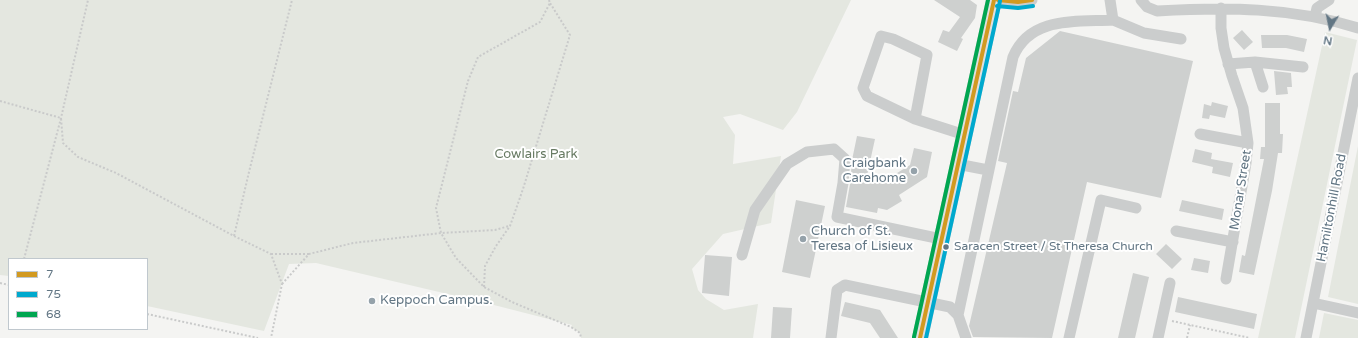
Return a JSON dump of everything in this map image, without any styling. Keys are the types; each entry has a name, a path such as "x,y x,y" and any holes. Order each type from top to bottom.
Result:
{"main road":[{"path":"920,338 994,0"}],"street":[{"path":"998,0 1018,2 1032,0"},
{"path":"1110,0 1113,20"},
{"path":"1141,0 1147,7 1157,11 1221,8 1269,10 1315,17 1358,28"},
{"path":"1315,17 1317,8 1329,0"},
{"name":"Monar Street","path":"1221,8 1221,28 1224,48 1228,64 1244,108 1248,144 1226,279"},
{"path":"958,315 1013,57 1017,47 1024,38 1033,31 1044,26 1113,20 1144,33 1181,39"},
{"path":"915,119 927,55 893,39 880,36 863,88 867,96 915,119 965,135"},
{"path":"1228,64 1255,62 1304,67"},
{"path":"1255,62 1263,88"},
{"name":"Hamiltonhill Road","path":"1306,338 1358,78"},
{"path":"1200,134 1248,144"},
{"path":"742,255 755,210 787,164 807,152 834,149 844,159 843,184 837,217 941,239"},
{"path":"957,164 988,170"},
{"path":"1069,338 1100,200 1136,208"},
{"path":"1176,231 1233,242"},
{"path":"1158,338 1167,319 1170,283"},
{"path":"831,338 837,290 845,286 950,307 958,315 966,338"},
{"path":"1313,303 1358,313"}],"path":[{"path":"24,258 62,118 88,0"},
{"path":"234,236 250,165 292,0"},
{"path":"484,287 485,266 496,246 510,226 523,189 570,35 549,2"},
{"path":"549,2 540,22 478,57 468,81 436,208 441,233 456,258 484,287 512,302 571,327 580,333 581,338"},
{"path":"0,102 62,118"},
{"path":"62,118 63,143 78,157 116,174 271,254 309,254 353,243 441,233 495,230 510,226"},
{"path":"271,254 282,284"},
{"path":"271,338 282,284 309,254"},
{"path":"148,314 258,338"},
{"path":"1167,319 1250,338"},
{"path":"1187,338 1190,325"}],"green space":[{"name":"Cowlairs Park","path":"0,0 851,0 797,112 783,130 740,114 723,117 735,135 733,164 781,156 771,223 723,234 692,269 698,290 706,299 724,310 758,304 753,338 581,338 580,333 571,327 572,325 316,263 289,264 264,331 148,306 148,258 8,258 8,276 0,275"},
{"path":"1325,32 1357,40 1295,338 1258,338"},
{"path":"1358,146 1358,304 1328,297"},
{"path":"1324,313 1358,320 1358,338 1319,338"}],"building":[{"path":"934,0 970,0 977,5 975,18 961,38 963,39 957,51 938,42 943,30 949,32 960,17"},
{"path":"1242,30 1253,42 1244,50 1233,38"},
{"path":"1060,31 1193,61 1161,198 1087,182 1052,338 973,337 969,326 1007,163 998,161 1013,91 1018,92 1026,58"},
{"path":"1261,35 1287,35 1307,39 1304,52 1286,48 1262,48"},
{"path":"1274,71 1291,73 1292,87 1287,87 1288,94 1276,95"},
{"path":"1212,102 1228,106 1225,118 1210,115 1209,119 1202,118 1204,104 1211,106"},
{"path":"1265,103 1280,103 1280,134 1283,134 1282,153 1278,153 1272,191 1254,275 1239,272 1242,255 1245,256 1264,159 1260,159 1261,147 1265,147"},
{"name":"Craigbank Carehome","path":"857,136 875,139 866,180 881,183 910,165 914,148 932,152 927,177 899,195 902,201 887,210 878,208 877,213 846,207 852,160"},
{"path":"1195,149 1212,153 1211,159 1233,163 1230,177 1212,173 1213,167 1192,162"},
{"name":"Church of St. Teresa of Lisieux","path":"796,200 825,206 810,278 782,272"},
{"path":"1182,200 1224,209 1222,220 1179,211"},
{"path":"1166,244 1182,259 1172,269 1156,254"},
{"path":"705,255 732,257 729,296 702,293"},
{"path":"1194,258 1210,261 1208,273 1191,270"},
{"path":"1133,273 1149,277 1135,338 1118,338"},
{"path":"1178,297 1257,314 1254,329 1175,312"},
{"path":"845,302 880,310 898,338 880,338 870,323 841,316"},
{"path":"773,307 792,308 790,338 771,338"}],"transit line":[{"name":"68","path":"914,337 988,0"},
{"name":"7","path":"920,338 994,0"},
{"name":"7","path":"998,0 1018,2 1032,0"},
{"name":"75","path":"926,338 1000,1"},
{"name":"75","path":"997,6 1018,8 1033,6"}],"place":[{"name":"Craigbank Carehome","path":"914,171"},
{"name":"Church of St. Teresa of Lisieux","path":"803,239"},
{"name":"Saracen Street / St Theresa Church","path":"946,247"},
{"name":"Keppoch Campus.","path":"372,301"}]}
